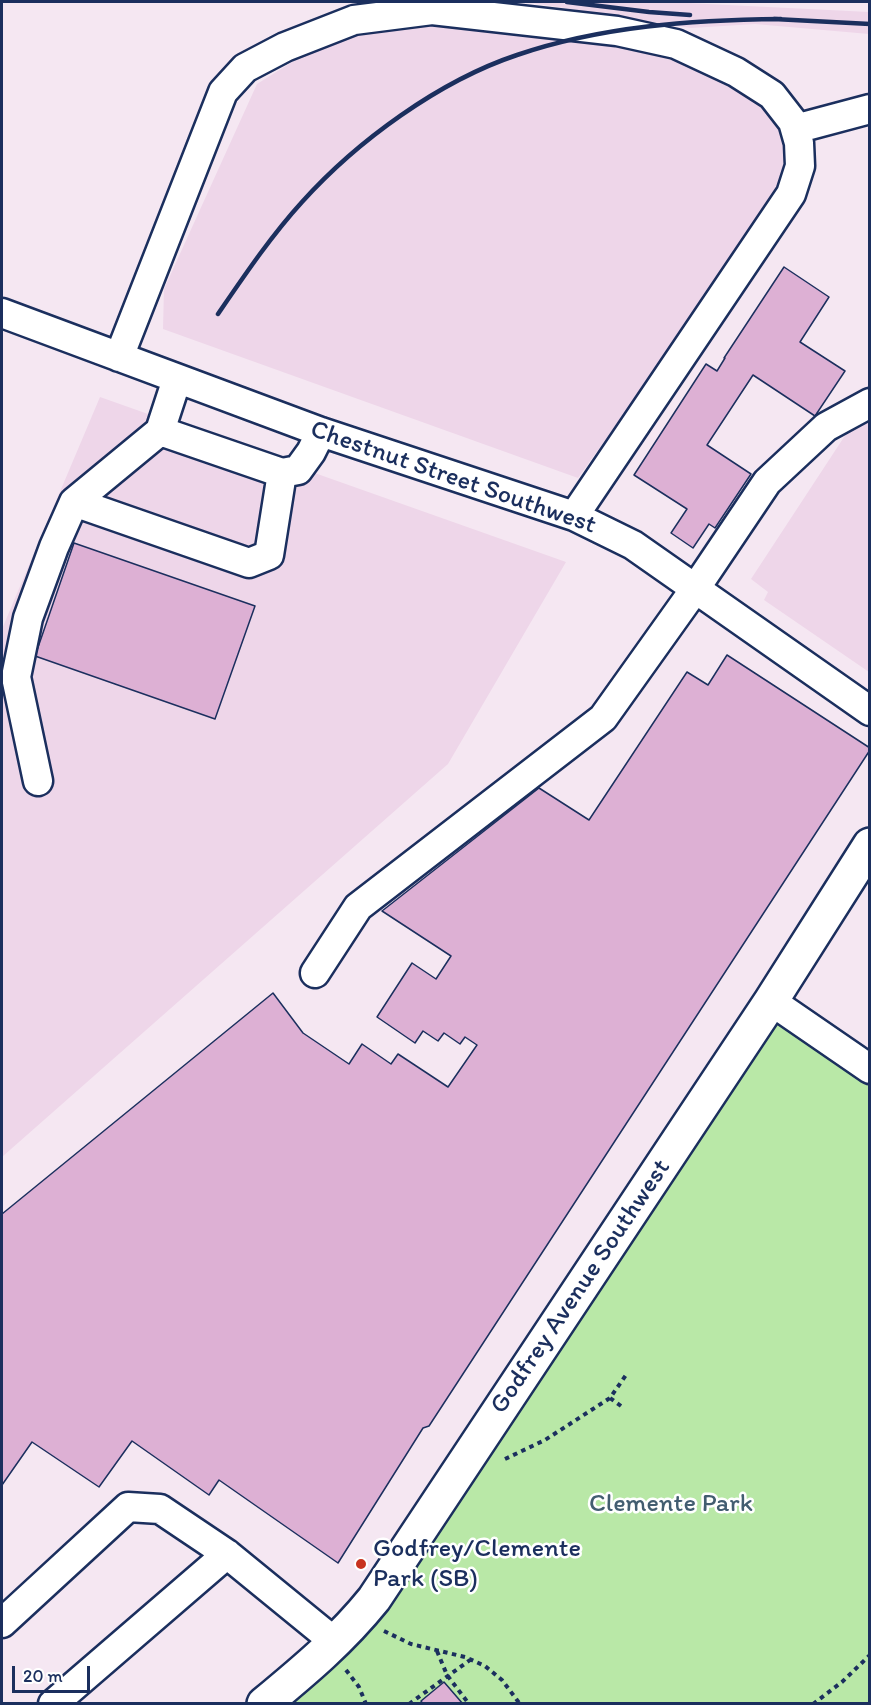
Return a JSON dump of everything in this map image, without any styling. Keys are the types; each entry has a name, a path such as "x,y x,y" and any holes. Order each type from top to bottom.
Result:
{"main road":[{"name":"Godfrey Avenue Southwest","path":"264,1704 332,1646 374,1599 771,1001 870,845"}],"street":[{"path":"119,357 223,92 245,68 285,47 354,20 432,10 617,31 676,44 736,72 772,95 793,122 800,143 800,166 791,194 574,516"},
{"path":"795,129 870,109"},
{"name":"Chestnut Street Southwest","path":"2,313 321,432 574,516 633,545 870,711"},
{"path":"38,781 16,677 28,618 54,547 75,502 160,431 177,379"},
{"path":"315,973 358,907 603,718 695,589 767,482 826,427 870,403"},
{"path":"160,431 282,473 298,470 311,452 321,432"},
{"path":"75,502 249,563 269,555 282,473"},
{"path":"771,1001 870,1069"},
{"path":"2,1623 128,1507 160,1509 227,1554 332,1646"},
{"path":"54,1704 227,1554"}],"path":[{"path":"505,1459 545,1440 610,1398 626,1375"},
{"path":"610,1398 621,1406"},
{"path":"360,1616 411,1644 465,1657 485,1666 502,1680 518,1703"},
{"path":"332,1646 360,1687 366,1704"},
{"path":"437,1651 447,1676 469,1704"},
{"path":"813,1704 842,1682 870,1655"},
{"path":"409,1704 471,1660"}],"shaded area":[{"path":"526,2 667,2 869,12 869,34 755,24 691,28"},
{"path":"434,20 624,44 710,68 765,103 784,132 786,169 778,192 697,311 578,478 163,329 164,289 257,84 318,46 367,27"},
{"path":"100,397 566,562 448,764 2,1157 2,629"},
{"path":"869,421 869,672 764,600 768,592 751,579 848,431"}],"green space":[{"name":"Clemente Park","path":"771,1001 869,1069 869,1703 262,1704 336,1643"}],"building":[{"path":"784,267 829,297 800,342 845,371 815,416 753,375 707,445 751,474 715,528 709,524 693,548 671,533 687,509 634,475 706,364 717,371"},
{"path":"74,543 255,606 215,719 35,656"},
{"path":"727,655 870,750 429,1426 423,1428 338,1563 219,1480 209,1495 132,1441 99,1487 32,1442 2,1485 2,1214 273,993 303,1033 349,1064 362,1044 391,1064 398,1054 448,1087 477,1045 465,1037 460,1044 444,1033 438,1041 423,1031 415,1043 377,1017 412,963 436,979 451,956 382,911 539,788 589,820 687,672 708,685"},
{"path":"444,1682 463,1704 423,1704 421,1701"}],"railway":[{"path":"567,2 690,15"},
{"path":"774,19 870,24"},
{"path":"218,314 279,228 324,179 401,115 458,80 517,55 582,37 681,23 781,19"}],"place":[{"name":"Godfrey/Clemente Park (SB)","path":"361,1564"}]}
